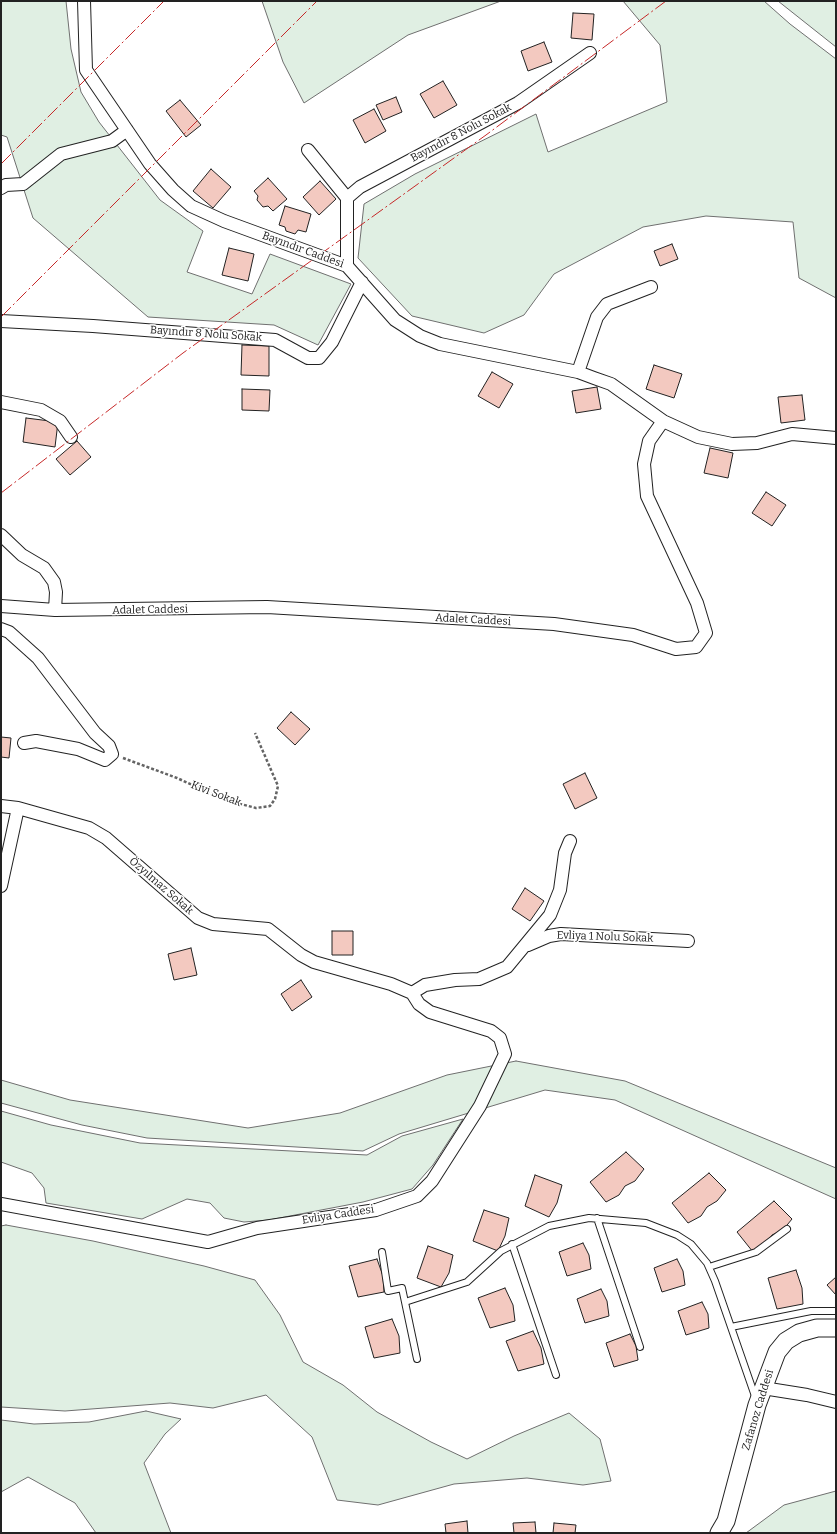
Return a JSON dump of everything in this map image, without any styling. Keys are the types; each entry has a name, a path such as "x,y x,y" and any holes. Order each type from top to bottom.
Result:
{"street":[{"name":"Bayındır Caddesi","path":"84,1 86,70 150,164 173,190 191,206 224,221 347,266 395,320 420,336 440,344 578,372 611,384 662,421 698,437 732,444 757,443 792,434 836,438"},
{"name":"Bayındır 8 Nolu Sokak","path":"347,198 360,187 518,102 590,54"},
{"path":"1,188 6,185 23,184 61,154 112,141 127,130"},
{"path":"308,150 347,198 347,266"},
{"name":"Bayındır 8 Nolu Sokak","path":"1,321 93,326 275,340 308,358 319,358 332,342 362,282"},
{"path":"578,372 597,317 607,304 651,287"},
{"path":"1,402 41,410 60,420 71,438"},
{"name":"Adalet Caddesi","path":"1,606 55,610 267,607 554,624 633,635 676,649 696,647 706,633 697,603 647,496 644,464 649,441 662,421"},
{"path":"1,535 22,554 44,568 54,582 56,592 55,610"},
{"path":"1,628 9,632 38,658 95,733 109,746 112,754 105,760 78,749 36,741 24,743"},
{"name":"Özyılmaz Sokak","path":"1,806 18,808 89,828 106,838 198,918 212,924 268,929 302,955 314,962 391,984 412,993"},
{"path":"1,886 18,808"},
{"path":"412,993 425,985 479,979 507,967 550,915 560,890 565,853 570,841"},
{"name":"Evliya 1 Nolu Sokak","path":"525,946 549,936 561,934 688,941"},
{"name":"Evliya Caddesi","path":"1,1204 208,1242 257,1228 376,1210 417,1196 432,1181 480,1106 505,1054 500,1038 491,1031 430,1012 419,1004 412,993"},
{"name":"Zafanoz Caddesi","path":"719,1533 726,1521 757,1405 777,1352 786,1341 799,1333 817,1328 836,1328"},
{"path":"764,1388 807,1395 836,1402"}],"lane":[{"path":"405,1302 467,1282 501,1251 549,1226 589,1218 646,1223 677,1235 691,1244 709,1267 716,1281 757,1405"},
{"path":"597,1218 640,1347"},
{"path":"709,1267 756,1252 787,1229"},
{"path":"512,1244 556,1375"},
{"path":"382,1252 388,1291 402,1288 417,1359"},
{"path":"731,1327 811,1311 836,1310"}],"path":[{"name":"Kivi Sokak","path":"112,754 177,778 225,800 256,808 270,806 275,799 278,786 255,733"}],"green space":[{"path":"1,1 66,1 71,49 81,92 99,122 160,200 203,231 187,272 252,294 270,254 351,284 318,345 274,325 148,317 33,218 7,137 1,135"},
{"path":"262,1 501,1 408,35 304,103 283,62"},
{"path":"623,1 764,1 790,24 836,59 836,298 799,278 793,222 706,216 643,227 554,274 524,315 484,333 412,316 358,258 364,204 415,174 536,114 548,152 667,102 660,45"},
{"path":"778,1 836,1 836,47"},
{"path":"516,1061 625,1081 836,1168 836,1199 615,1100 545,1090 399,1134 363,1151 147,1138 82,1125 1,1103 1,1080 70,1100 248,1128 340,1113 447,1075"},
{"path":"1,1111 51,1125 140,1143 367,1155 402,1136 463,1119 433,1165 412,1189 363,1202 269,1220 244,1222 224,1218 210,1203 187,1199 142,1219 46,1203 44,1188 32,1173 1,1162"},
{"path":"6,1225 93,1241 204,1266 255,1280 280,1315 303,1362 343,1385 377,1412 431,1442 467,1459 514,1436 569,1413 600,1439 611,1481 583,1485 527,1478 454,1484 378,1505 337,1500 312,1437 266,1395 213,1408 170,1403 65,1411 1,1407 1,1226"},
{"path":"146,1411 181,1419 165,1434 144,1463 171,1533 96,1533 75,1503 28,1477 1,1492 1,1420 34,1424 89,1422"},
{"path":"836,1491 836,1533 746,1533 784,1505"}],"building":[{"path":"573,13 594,14 592,40 571,38"},
{"path":"544,42 552,62 528,71 521,51"},
{"path":"443,81 457,105 434,118 420,94"},
{"path":"396,97 402,112 383,120 376,105"},
{"path":"180,100 201,125 186,137 166,111"},
{"path":"374,109 386,131 365,143 353,120"},
{"path":"211,169 231,187 213,208 193,191"},
{"path":"268,178 287,199 273,211 268,206 263,207 257,200 258,196 254,191"},
{"path":"320,181 336,199 319,215 303,197"},
{"path":"285,206 311,214 306,232 298,230 295,234 286,231 285,227 279,225"},
{"path":"672,244 678,259 660,266 654,251"},
{"path":"229,248 254,254 248,281 222,275"},
{"path":"242,345 269,346 269,376 241,375"},
{"path":"654,365 682,374 674,398 646,389"},
{"path":"492,372 513,384 499,408 478,396"},
{"path":"597,387 601,409 576,413 572,391"},
{"path":"242,389 270,390 269,411 242,410"},
{"path":"802,395 805,420 781,423 778,397"},
{"path":"26,418 58,422 55,447 23,442"},
{"path":"77,441 91,457 70,475 56,459"},
{"path":"710,448 733,453 728,478 704,473"},
{"path":"766,492 786,505 772,526 752,513"},
{"path":"291,712 310,729 295,745 277,728"},
{"path":"1,737 11,738 9,758 1,757"},
{"path":"585,773 597,798 575,809 563,784"},
{"path":"525,888 544,901 530,921 512,909"},
{"path":"332,931 353,931 353,955 332,955"},
{"path":"191,948 197,975 174,980 168,954"},
{"path":"301,980 312,997 292,1011 281,994"},
{"path":"626,1152 644,1169 635,1181 625,1186 619,1195 606,1202 590,1182"},
{"path":"709,1173 726,1190 717,1201 707,1207 701,1216 688,1223 672,1203"},
{"path":"535,1175 562,1185 557,1203 549,1217 525,1206"},
{"path":"774,1201 792,1219 783,1230 772,1235 766,1244 753,1252 737,1232"},
{"path":"484,1210 509,1218 505,1236 498,1251 473,1241"},
{"path":"583,1243 589,1255 591,1269 567,1276 559,1252"},
{"path":"428,1246 453,1255 449,1273 441,1287 417,1278"},
{"path":"377,1259 383,1276 384,1292 358,1297 349,1266"},
{"path":"677,1259 683,1271 685,1285 662,1292 654,1268"},
{"path":"796,1270 802,1288 803,1304 777,1309 768,1278"},
{"path":"836,1277 836,1295 827,1285"},
{"path":"505,1288 513,1305 515,1321 490,1328 478,1298"},
{"path":"601,1289 607,1301 609,1316 585,1323 577,1299"},
{"path":"702,1302 708,1314 709,1328 686,1335 678,1311"},
{"path":"392,1319 399,1336 400,1353 374,1358 365,1327"},
{"path":"533,1331 541,1348 544,1364 518,1371 506,1341"},
{"path":"630,1334 636,1346 638,1360 614,1367 606,1343"},
{"path":"467,1521 468,1533 446,1533 445,1524"},
{"path":"535,1522 536,1533 514,1533 513,1523"},
{"path":"554,1523 576,1525 575,1533 553,1533"}],"power":[{"path":"1,164 164,1"},
{"path":"1,317 317,1"},
{"path":"1,493 183,353 486,135 666,1"}]}
